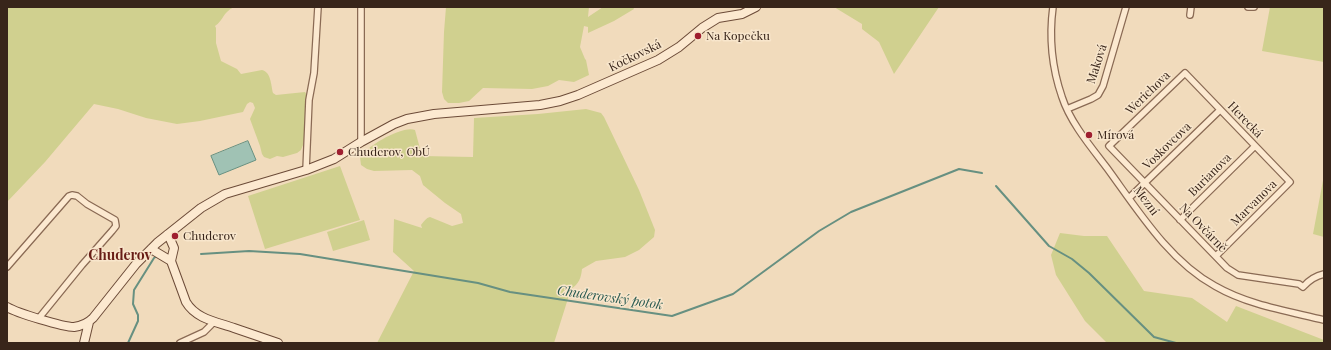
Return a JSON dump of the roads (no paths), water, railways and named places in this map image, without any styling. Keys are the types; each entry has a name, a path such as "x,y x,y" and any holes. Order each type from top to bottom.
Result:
{"street":[{"path":"306,170 309,100 314,73 318,7"},
{"path":"361,7 361,142"},
{"name":"Kočkovská","path":"89,322 136,264 153,251 168,234 210,202 225,194 306,170 334,159 361,142 394,124 407,119 434,114 540,105 560,101 578,95 658,60 718,18 742,14 756,7"},
{"name":"Mezní","path":"1053,7 1051,32 1052,55 1056,76 1067,109 1085,138 1129,198 1173,253 1191,270 1213,285 1234,295 1255,303 1324,320"},
{"name":"Maková","path":"1067,109 1091,100 1098,95 1103,86 1126,7"},
{"path":"1190,15 1191,7"},
{"path":"1248,7 1254,7"},
{"name":"Herecká","path":"1185,73 1290,182"},
{"name":"Werichova","path":"1109,146 1185,73"},
{"name":"Voskovcova","path":"1129,198 1220,110"},
{"name":"Na Ovčárně","path":"1109,146 1227,268 1238,275 1299,284 1303,287 1318,275 1324,274"},
{"name":"Burianova","path":"1180,220 1255,146"},
{"name":"Marvanova","path":"1216,256 1290,182"},
{"path":"7,267 69,196 77,196 87,204 115,220 116,226 112,232 82,265 39,318"},
{"path":"168,234 172,255 189,308 200,316 214,322 278,343"},
{"path":"153,251 163,257 172,255"},
{"path":"7,307 67,326 74,327 89,322"},
{"path":"84,343 89,322"},
{"path":"180,343 204,332 214,322"}],"waterway":[{"name":"Chuderovský potok","path":"201,254 249,251 300,254 478,283 510,292 672,316 733,294 819,231 851,212 959,169 982,173"},
{"name":"Chuderovský potok","path":"996,186 1049,246 1072,259 1089,273 1154,337 1176,343"},
{"name":"Chuderovský potok","path":"128,343 138,321 138,315 133,304 134,290 154,258 157,256"}],"place":[{"name":"Na Kopečku","path":"698,36"},
{"name":"Mírová","path":"1089,135"},
{"name":"Chuderov, ObÚ","path":"340,152"},
{"name":"Chuderov","path":"175,236"}],"district":[{"name":"Chuderov","path":"120,256"}]}
